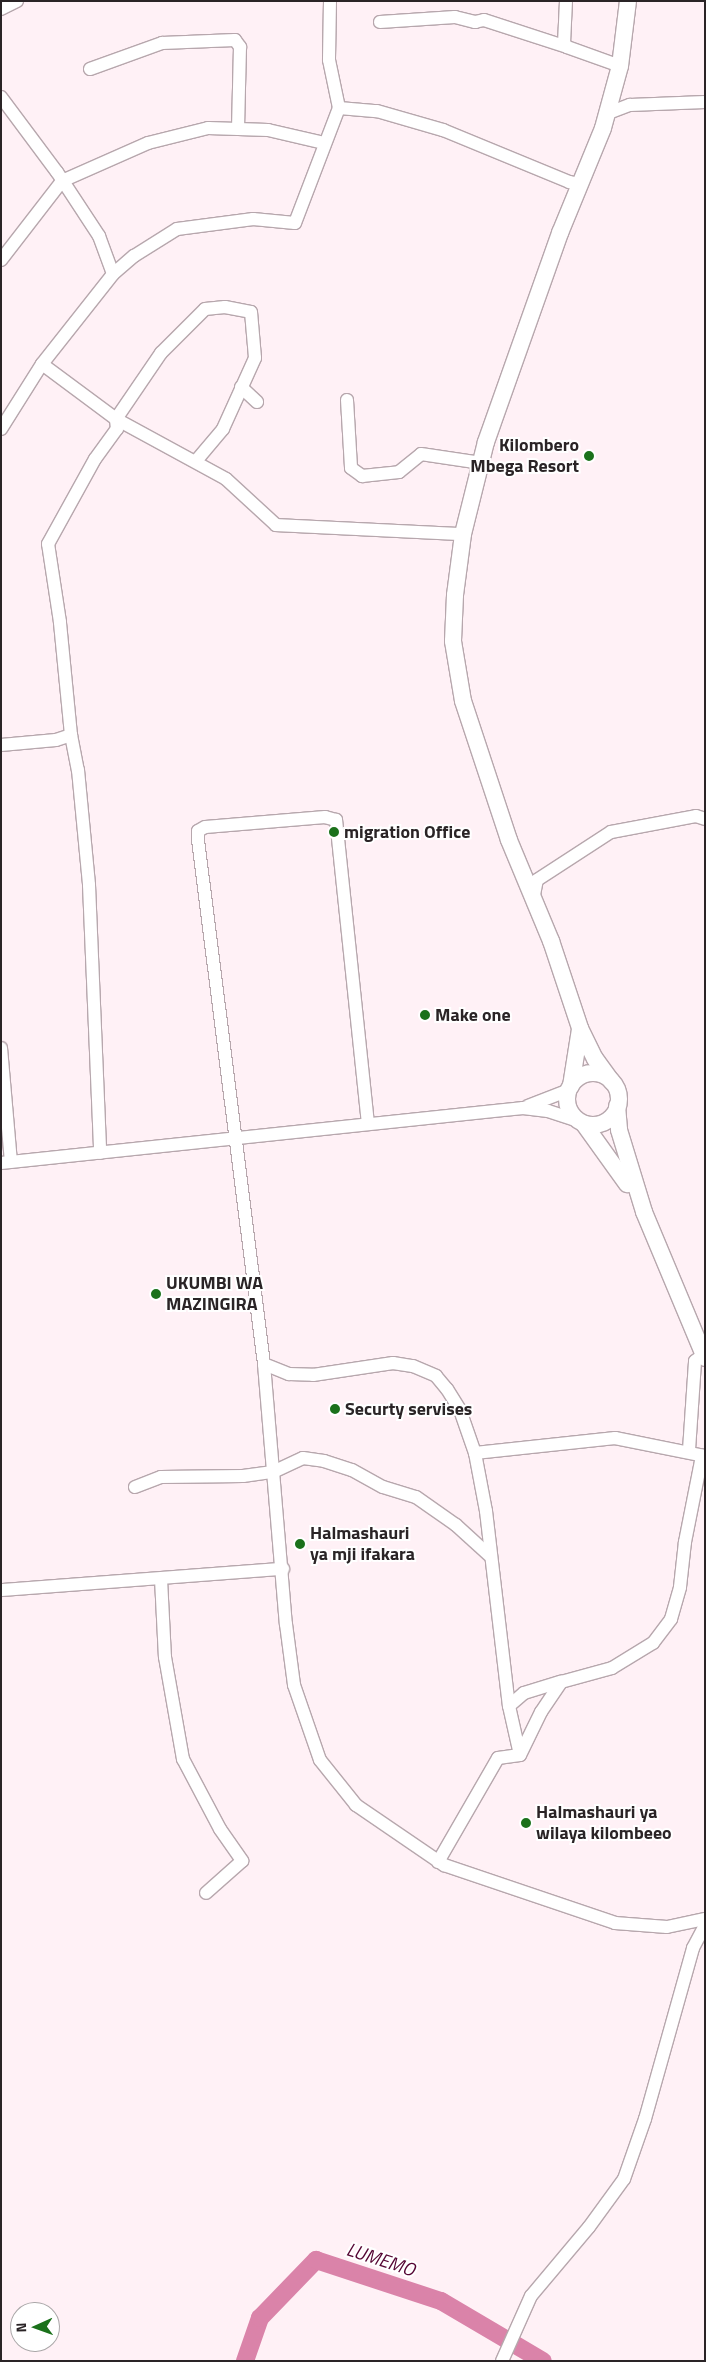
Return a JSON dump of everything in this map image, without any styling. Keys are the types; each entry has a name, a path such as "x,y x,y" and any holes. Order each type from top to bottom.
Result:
{"main road":[{"path":"628,1 620,66 606,114 525,327 481,462 463,534 455,595 454,641 463,701 486,774 550,941 580,1028 595,1059 612,1082 618,1096 617,1106 621,1138 644,1212 704,1356"},
{"path":"580,1028 570,1088 570,1111 616,1164 644,1212"},
{"path":"570,1088 588,1074 598,1074 612,1082"},
{"path":"582,1123 596,1125 607,1121 617,1106"}],"street":[{"path":"1,9 18,1"},
{"path":"1,429 42,364 113,274 134,256 177,229 253,218 295,223 308,197 324,143 339,108 329,60 330,1"},
{"path":"566,1 564,43 567,47"},
{"path":"380,22 455,17 475,22 484,20 620,66"},
{"path":"90,69 162,43 234,40 240,47 238,129"},
{"path":"1,97 99,236 113,274"},
{"path":"606,114 630,105 705,102"},
{"path":"339,108 377,111 443,130 569,182 580,184"},
{"path":"1,260 62,181 148,143 208,128 268,130 324,143"},
{"path":"100,1153 89,885 78,770 71,735 60,622 48,544 95,459 117,429 116,419 161,353 206,309 225,307 251,312 255,358 223,429 196,461"},
{"path":"42,364 116,419 226,479 276,526 463,534"},
{"path":"241,387 258,402"},
{"path":"347,400 351,468 362,476 399,472 421,454 481,462"},
{"path":"1,745 56,740 71,735"},
{"path":"533,900 537,880 611,832 696,816 705,819"},
{"path":"368,1124 336,820 325,817 205,827 198,831 198,840 234,1140 264,1364 294,1685 320,1760 356,1805 438,1862 615,1923 667,1927 705,1919"},
{"path":"1,1049 6,1162 234,1140 523,1108 548,1111 582,1123"},
{"path":"523,1108 570,1088"},
{"path":"689,1450 695,1361 704,1356"},
{"path":"264,1364 289,1374 312,1375 393,1363 413,1366 436,1376 447,1389 460,1410 475,1453 486,1511 489,1555 509,1706 520,1756"},
{"path":"475,1453 615,1438 655,1448 689,1450 703,1456 685,1542 680,1587 671,1619 653,1643 612,1668 524,1693 509,1706"},
{"path":"135,1487 161,1477 202,1479 273,1472 303,1458 352,1470 383,1487 416,1498 462,1530 489,1555"},
{"path":"1,1590 283,1569"},
{"path":"162,1579 164,1657 183,1759 220,1829 242,1861 206,1893"},
{"path":"520,1756 541,1712 561,1682"},
{"path":"438,1862 498,1758 520,1756"},
{"path":"502,2361 531,2296 589,2227 624,2179 645,2119 693,1948 705,1924"}],"waterway":[{"name":"LUMEMO","path":"245,2361 260,2318 316,2260 441,2301 543,2361"}],"place":[{"name":"Kilombero Mbega Resort","path":"589,456"},
{"name":"migration Office","path":"334,832"},
{"name":"Make one","path":"425,1015"},
{"name":"UKUMBI WA MAZINGIRA","path":"156,1294"},
{"name":"Securty servises","path":"335,1409"},
{"name":"Halmashauri ya mji ifakara","path":"300,1544"},
{"name":"Halmashauri ya wilaya kilombeeo","path":"526,1823"}]}
